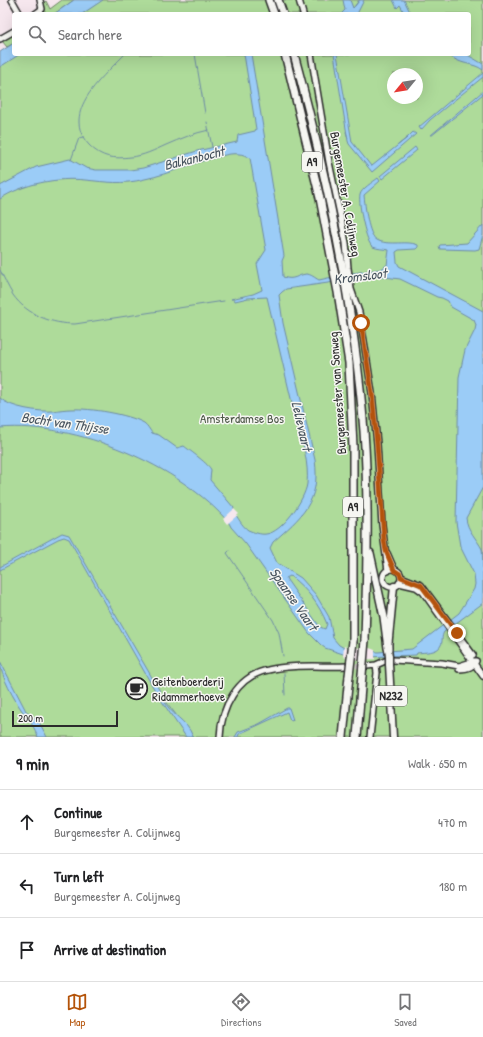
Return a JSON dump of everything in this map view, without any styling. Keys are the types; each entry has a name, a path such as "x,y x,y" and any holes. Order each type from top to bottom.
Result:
{"highway":[{"path":"269,0 273,12"},
{"path":"278,0 282,12"},
{"name":"Burgemeester van Sonweg","path":"285,56 320,198 338,292 349,363 354,477 352,640 343,737"},
{"name":"Burgemeester van Sonweg","path":"294,56 345,266 349,290 364,432 367,524 365,640 357,737"},
{"name":"A9","path":"367,524 373,570 383,610 388,648"}],"main road":[{"name":"N232","path":"393,737 388,648 396,585"}],"street":[{"path":"12,0 19,12"},
{"path":"38,12 43,6 40,0"},
{"path":"299,0 302,12"},
{"path":"0,40 12,32"},
{"name":"Burgemeester A. Colijnweg","path":"311,56 329,162 346,243 345,266"},
{"path":"349,290 361,323 372,393 382,526 388,570 384,575 384,581 388,586 396,585 419,588 453,631 483,676"},
{"path":"386,551 394,570 400,574 401,577 421,585 444,619"},
{"path":"388,570 394,570"},
{"path":"396,585 401,577"},
{"path":"367,666 389,662 419,661 463,666 474,662"},
{"path":"474,662 483,670"},
{"path":"370,737 375,695 376,665"},
{"path":"220,737 221,724 225,709 237,688 249,678 266,670 276,668 347,666"}],"green space":[{"path":"62,0 74,0 57,12 41,12 45,7 43,3 46,1 50,9"},
{"name":"Amsterdamse Bos","path":"100,0 483,0 483,737 0,737 0,66 15,56 471,56 471,12 82,12"},
{"path":"12,34 12,44 7,47 2,41"}],"water":[{"path":"74,0 103,0 85,12 57,12"},
{"path":"343,0 350,0 353,8 360,0 364,0 358,12 343,12 345,10"},
{"path":"393,0 404,0 410,12 404,12 400,5 397,8"},
{"path":"12,44 12,56 17,56 0,67 0,52"},
{"path":"244,56 251,56 284,256 282,261 283,277 293,278 306,274 319,280 381,269 387,265 389,250 375,248 370,244 365,231 360,206 361,193 378,178 380,181 364,195 369,227 374,237 377,240 384,242 410,243 418,245 416,249 399,250 396,252 399,266 483,311 483,487 466,518 470,530 482,549 483,603 444,632 441,645 434,651 417,653 416,655 367,657 343,654 325,648 309,633 246,544 229,523 208,502 183,483 155,466 124,451 92,440 61,432 29,428 0,428 0,398 17,407 33,410 53,411 80,409 109,412 129,417 144,423 152,433 159,435 177,448 184,446 207,465 211,470 210,480 234,508 233,511 248,530 259,534 272,532 279,528 292,514 302,498 307,484 307,469 303,446 267,297 248,298 235,301 234,299 231,299 253,294 262,290 257,264 266,250 250,158 240,154 228,154 154,177 129,182 74,179 52,181 19,189 0,199 0,186 36,167 70,159 86,168 96,170 130,170 143,168 197,151 237,142 238,135 255,131 256,129","holes":["377,276 400,279 448,301 451,307 474,320 476,325 465,350 459,377 456,522 460,546 474,574 475,584 474,589 459,613 412,649 378,652 346,649 339,645 333,638 329,617 316,595 301,578 277,563 270,548 273,542 292,525 307,507 312,498 316,475 315,460 283,323 279,295 286,289","290,576 302,586 316,603 324,617 327,624 325,629 320,627 286,578"]},
{"path":"334,56 337,56 352,142 371,166 413,132 416,134 372,172 348,141"},
{"path":"450,56 469,56 483,64 483,70 475,66"},
{"path":"483,73 483,77 430,120 421,130 419,127"},
{"path":"483,91 483,94 431,136 431,135"},
{"path":"415,147 417,150 382,179 380,176"},
{"path":"483,225 483,235 479,249 440,249 440,245 467,243"},
{"path":"62,533 69,535 161,693 157,694 69,539 64,537 58,539 0,570 0,567"},
{"path":"0,661 26,711 38,720 47,737 38,737 34,727 12,695 2,673"},
{"path":"163,698 170,709 187,726 193,737 186,737 161,700"},
{"path":"289,708 292,721 290,720 287,712 239,734 238,737 235,737 238,732 259,724"}],"pier":[{"path":"234,509 239,514 227,524 223,519"},
{"path":"344,646 349,648 367,647 375,650 375,659 348,660 343,656"}],"waterway":[{"path":"355,6 359,0"},
{"path":"123,56 96,84 88,95 82,108 79,120 81,133 89,145 99,153 108,157 131,157 144,154 187,136 209,130"},
{"path":"195,56 205,113"},
{"name":"Balkanbocht","path":"207,122 212,147"},
{"path":"346,132 348,138"},
{"path":"71,160 79,138 83,137"},
{"path":"398,145 408,137"},
{"path":"0,270 13,295 25,308 41,317 66,324 75,324 224,301"},
{"path":"229,551 227,553 273,620 279,633 283,656"},
{"path":"284,673 285,695"},
{"path":"164,699 177,716"}],"tunnel":[{"path":"348,666 366,666"}],"place":[{"name":"Geitenboerderij Ridammerhoeve","path":"136,688"}],"route":[{"path":"361,323 372,393 382,526 386,551 394,570 397,571 401,577 421,585 457,633"}],"water label":[{"name":"Kromsloot","path":"360,276"},
{"name":"Bocht van Thijsse","path":"65,423"},
{"name":"Lelievaart","path":"302,426"},
{"name":"Spaanse Vaart","path":"294,599"}]}
